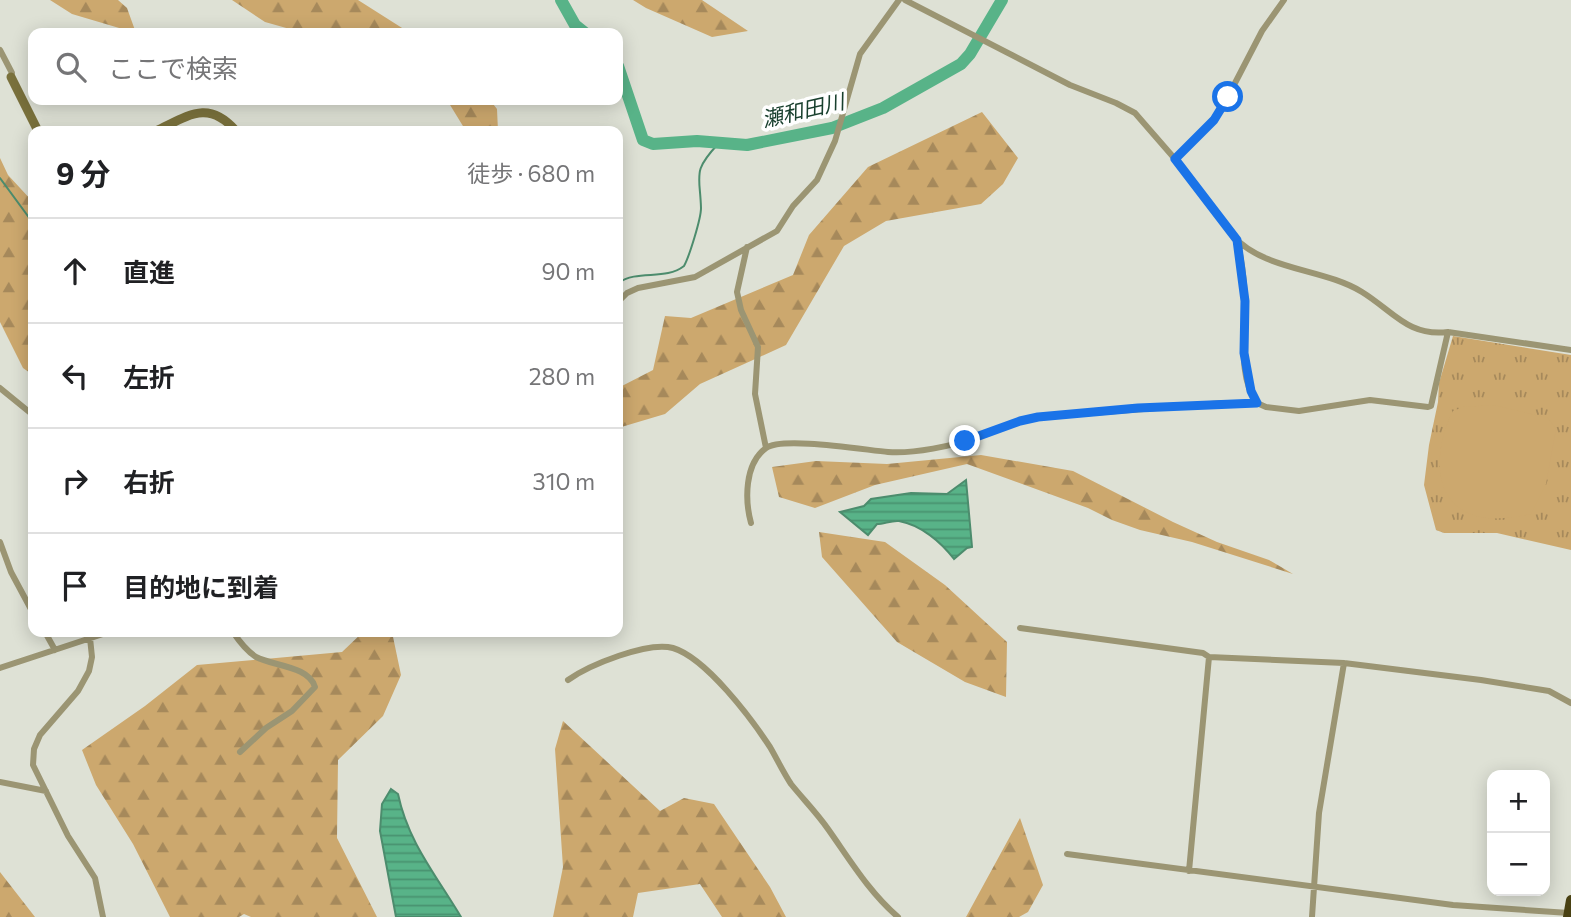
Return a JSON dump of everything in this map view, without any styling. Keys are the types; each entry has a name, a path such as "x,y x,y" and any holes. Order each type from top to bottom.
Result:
{"highway":[{"path":"1569,914 1571,900"}],"street":[{"path":"623,296 638,288 695,277 775,233 793,206 817,180 835,141 860,54 899,0"},
{"path":"905,0 1070,85 1129,109 1143,121 1175,159 1237,240 1276,261 1354,288 1416,328 1432,334 1448,332 1571,350"},
{"path":"1175,159 1221,110 1262,31 1284,0"},
{"path":"0,50 36,126"},
{"path":"166,126 187,116 208,112 220,117 230,126"},
{"path":"1237,240 1245,301 1244,353 1251,391 1257,403"},
{"path":"747,247 737,292 741,310 758,348 755,394 766,448"},
{"path":"751,523 748,510 750,477 766,448 794,444 903,452 965,441 1038,417 1150,408 1257,403 1266,407 1300,411 1370,400 1428,407 1431,406 1448,332"},
{"path":"0,388 28,411"},
{"path":"0,542 11,572 28,604"},
{"path":"1020,628 1203,653 1209,657 1344,663 1549,691 1571,704"},
{"path":"48,637 55,650"},
{"path":"0,668 93,637"},
{"path":"237,637 253,655 303,674 315,687 292,711 266,728 240,752"},
{"path":"90,638 92,661 84,682 42,732 35,745 33,769 68,836 95,878 103,917"},
{"path":"568,680 596,665 648,648 669,647 689,656 737,702 767,742 791,783 830,831 859,874 883,904 898,917"},
{"path":"1189,871 1209,657"},
{"path":"1312,917 1319,813 1344,663"},
{"path":"0,782 46,791"},
{"path":"1067,854 1453,905 1569,914"}],"green space":[{"path":"50,0 118,0 127,8 134,28 119,28 72,14"},
{"path":"232,0 358,0 402,28 286,28 265,22"},
{"path":"633,0 702,0 748,31 712,37"},
{"path":"450,105 494,105 497,109 498,126 463,126"},
{"path":"982,112 1018,158 1003,184 981,204 886,221 844,246 786,345 700,384 665,414 623,427 623,385 653,370 665,316 691,318 793,275 809,235 868,167"},
{"path":"0,158 8,175 28,197 28,372 23,368 0,322"},
{"path":"1453,336 1571,355 1571,550 1497,533 1444,533 1436,530 1424,485 1439,383"},
{"path":"1494,405 1548,418 1556,429 1546,484 1531,514 1503,518 1475,516 1458,507 1443,486 1440,474 1441,447 1453,411 1463,407"},
{"path":"981,455 1073,471 1173,522 1217,542 1269,560 1293,574 1192,542 1140,530 967,464 875,485 815,508 779,497 772,467 816,461 887,464"},
{"path":"819,532 885,542 945,585 1007,642 1006,697 965,682 897,642 822,557"},
{"path":"358,637 393,637 401,675 383,716 338,760 337,838 377,917 251,917 244,914 239,917 170,917 133,844 96,785 82,750 197,665 342,652"},
{"path":"563,721 660,811 684,798 714,804 770,887 786,917 722,917 700,884 638,893 633,917 553,917 563,867 555,749"},
{"path":"1020,818 1043,885 1028,912 1019,917 966,917"},
{"path":"0,872 35,917 0,917"}],"shaded area":[{"path":"966,480 972,547 954,559 943,546 915,526 896,521 877,524 868,535 840,512 864,506 871,499 911,493 947,494"},
{"path":"391,789 398,794 416,843 461,917 396,917 380,831 382,804"}],"waterway":[{"name":"瀬和田川","path":"561,0 579,28"},
{"name":"瀬和田川","path":"623,81 643,140 653,144 697,141 747,145 832,128 883,108 961,64 970,54 1002,0"},
{"path":"623,280 668,273 684,266 701,208 699,174 704,161 718,144"},
{"path":"0,178 28,216"}],"route":[{"path":"965,441 1038,417 1138,408 1257,403 1251,391 1243,345 1245,301 1237,240 1175,159 1214,120 1228,97"}]}
